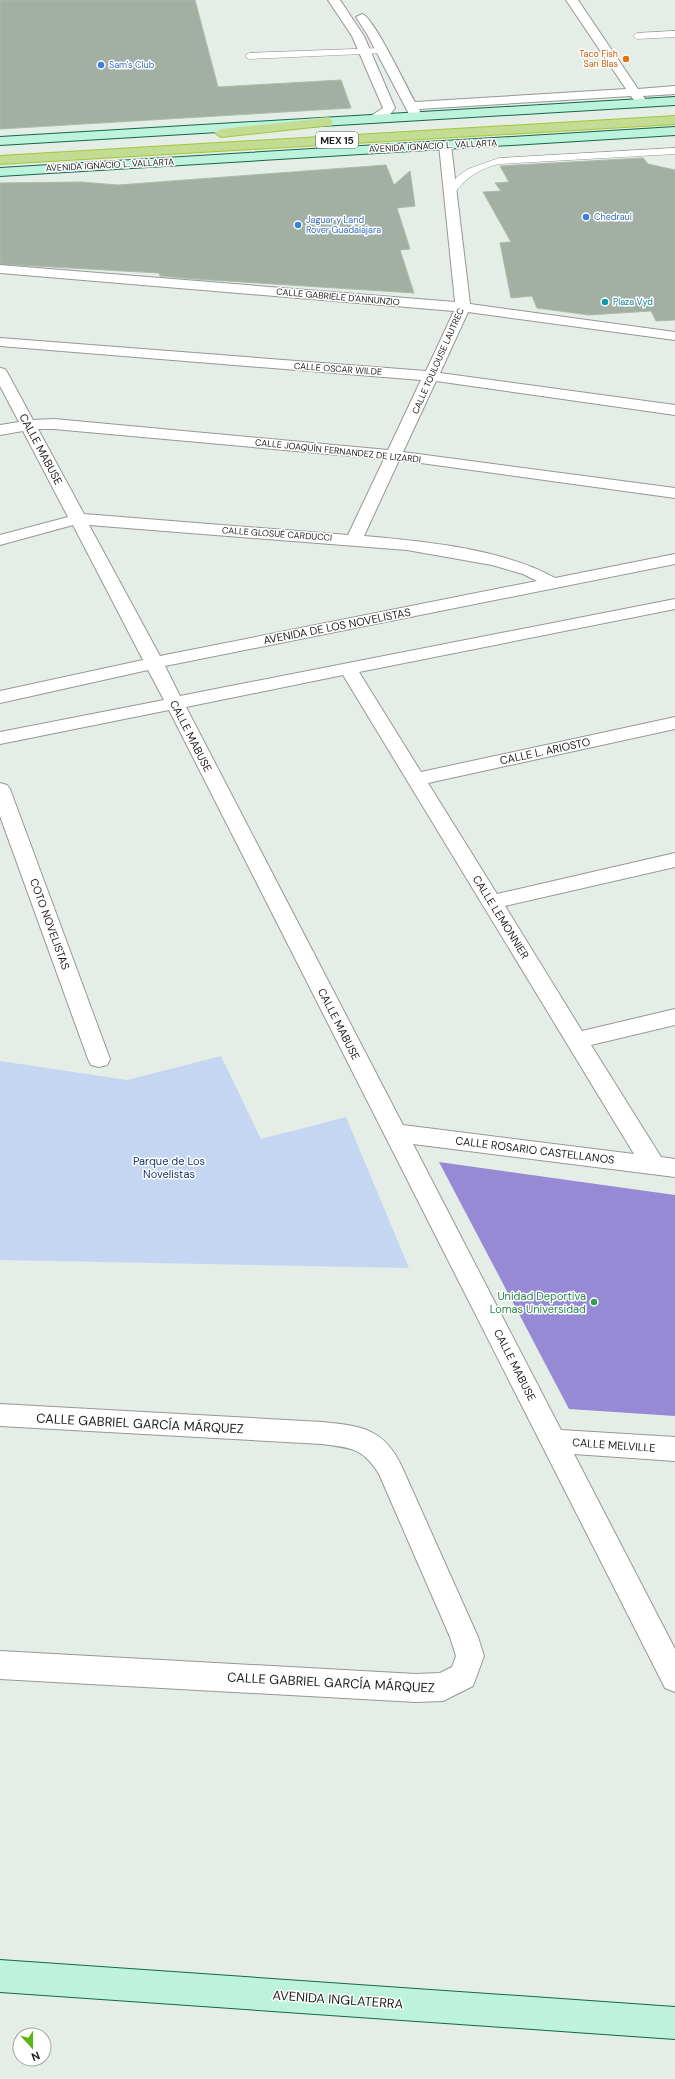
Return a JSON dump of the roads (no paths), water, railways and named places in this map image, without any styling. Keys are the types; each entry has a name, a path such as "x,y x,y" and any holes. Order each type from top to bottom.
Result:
{"highway":[{"name":"AVENIDA IGNACIO L. VALLARTA","path":"0,153 675,114"},
{"name":"AVENIDA IGNACIO L. VALLARTA","path":"0,160 675,120"},
{"path":"67,149 327,122"},
{"path":"166,150 258,156"}],"street":[{"path":"334,0 358,36 390,108 384,114 372,119"},
{"path":"572,0 642,103"},
{"path":"355,6 382,51 413,111"},
{"path":"0,141 372,119 413,111 634,92 675,90"},
{"path":"413,111 675,101"},
{"name":"AVENIDA IGNACIO L. VALLARTA","path":"0,172 675,131"},
{"name":"CALLE TOULOUSE LAUTREC","path":"354,540 464,307 445,145"},
{"name":"CALLE GABRIELE D'ANNUNZIO","path":"0,269 464,307 675,336"},
{"name":"CALLE OSCAR WILDE","path":"0,342 431,376 675,410"},
{"name":"CALLE MABUSE","path":"0,372 154,663 675,1678"},
{"name":"CALLE JOAQUÍN FERNANDEZ DE LIZARDI","path":"0,430 28,425 54,424 394,455 675,493"},
{"name":"CALLE GLOSUÉ CARDUCCI","path":"0,540 78,519 354,540 407,545 494,560 529,570 552,583"},
{"name":"AVENIDA DE LOS NOVELISTAS","path":"0,696 154,663 552,583 675,560"},
{"path":"0,738 675,604"},
{"name":"CALLE LEMONNIER","path":"348,669 577,1040 664,1167"},
{"name":"CALLE L. ARIOSTO","path":"416,779 675,723"},
{"name":"COTO NOVELISTAS","path":"0,789 99,1059"},
{"path":"492,902 675,860"},
{"path":"577,1040 675,1017"},
{"name":"CALLE ROSARIO CASTELLANOS","path":"395,1133 664,1167"},
{"name":"CALLE GABRIEL GARCÍA MÁRQUEZ","path":"0,1415 322,1433 355,1438 378,1450 389,1467 464,1637 470,1656 463,1676 443,1687 416,1688 0,1665"},
{"name":"CALLE MELVILLE","path":"553,1441 675,1449"},
{"name":"AVENIDA INGLATERRA","path":"0,1976 675,2023"}],"lane":[{"path":"637,36 675,34"},
{"path":"249,56 382,51"},
{"path":"450,192 460,177 479,166 499,161 675,151"}],"place":[{"name":"Taco Fish San Blas","path":"626,59"},
{"name":"Sam's Club","path":"101,65"},
{"name":"Chedraui","path":"586,217"},
{"name":"Jaguar y Land Rover Guadalajara","path":"298,225"},
{"name":"Plaza Vyd","path":"605,302"},
{"name":"Unidad Deportiva Lomas Universidad","path":"594,1302"}],"park label":[{"name":"Parque de Los Novelistas","path":"169,1167"}]}
